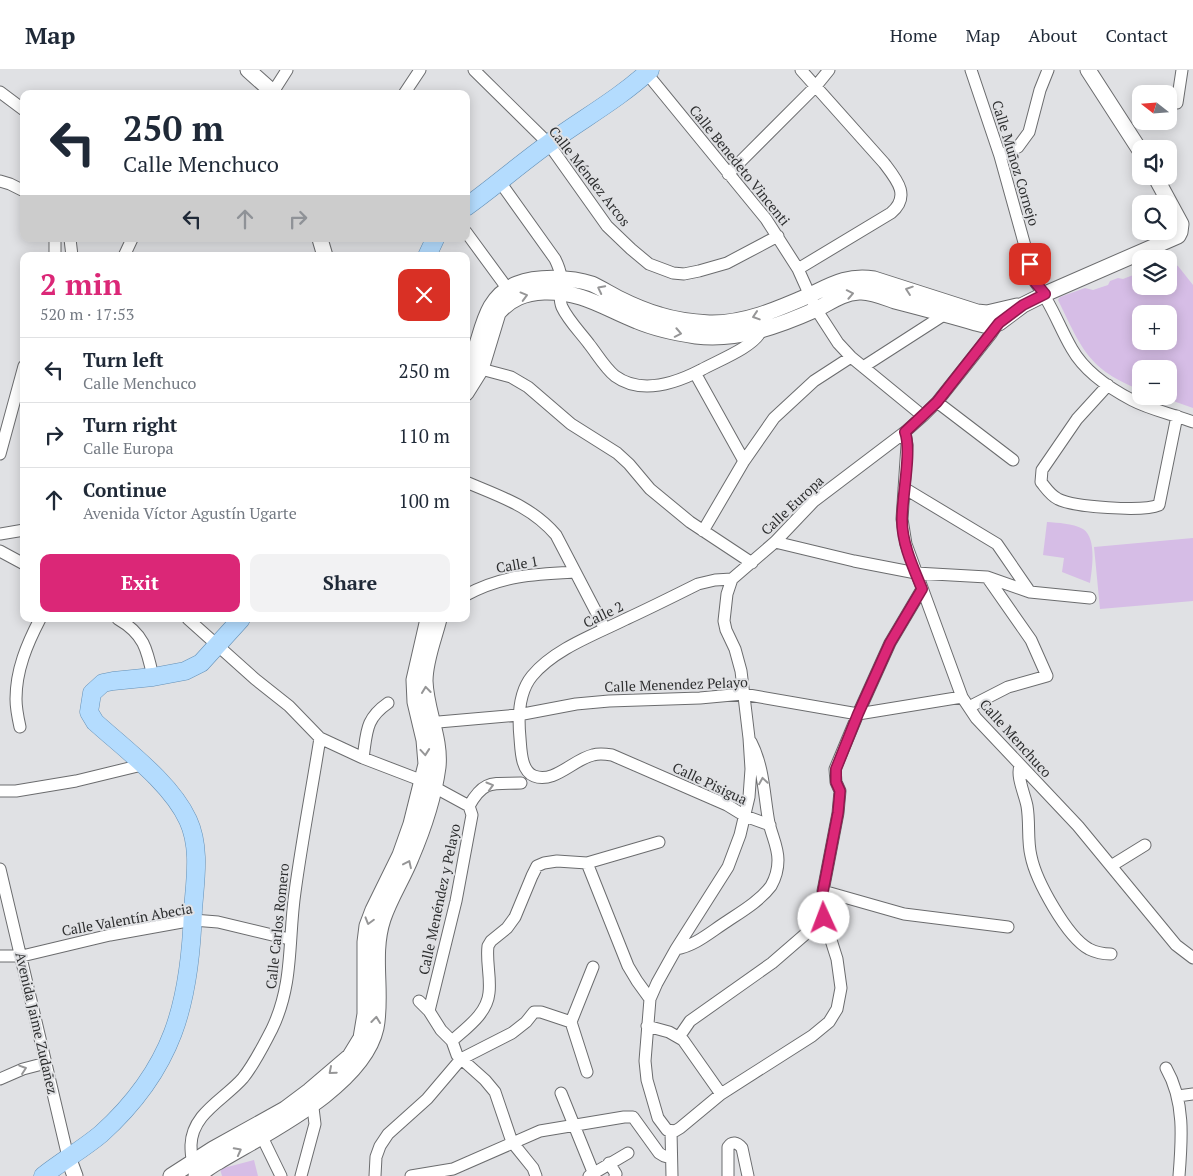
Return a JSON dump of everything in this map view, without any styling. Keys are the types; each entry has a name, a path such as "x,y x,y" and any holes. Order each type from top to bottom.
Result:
{"main road":[{"path":"470,204 548,144 600,110 646,71"},
{"path":"43,1176 100,1134 123,1112 156,1070 172,1036 187,982 193,920 196,851 194,837 188,820 177,801 162,783 95,722 89,712 92,693 103,683 186,671 201,663 238,622"}],"street":[{"path":"248,70 271,90"},
{"path":"276,90 287,70"},
{"path":"407,90 420,70"},
{"name":"Calle Méndez Arcos","path":"474,70 548,144 606,226 630,250 649,264 678,274 699,271 727,263 778,236"},
{"path":"798,269 891,213 901,199 896,178 801,70"},
{"path":"728,174 816,86 829,70"},
{"name":"Calle Muñoz Cornejo","path":"971,70 1000,156 1035,282 1045,294 1058,324 1073,351 1084,367 1108,385 1133,400 1193,422"},
{"path":"1000,156 1018,147 1029,132 1040,90 1048,70"},
{"path":"1088,70 1133,140"},
{"path":"1178,96 1182,70"},
{"name":"Calle Benedeto Vincenti","path":"646,71 766,219 798,269 816,309 838,343 851,357 923,416"},
{"path":"0,92 20,107"},
{"path":"5,182 20,190"},
{"path":"500,182 555,259 559,268 562,306 569,318 611,372 622,381 636,386 656,386 695,373 745,347 759,337 761,331"},
{"path":"471,368 492,329 498,313 504,306 522,295 560,285 636,321 678,334 702,337 761,331 816,309 843,295 860,292 951,310 977,312 992,318 1174,239 1180,232 1181,224 1160,185"},
{"path":"470,237 507,288"},
{"path":"471,368 483,321 490,308 497,297 507,288 519,283 591,284 659,315 681,321 710,323 733,322 755,317 841,280 860,277 874,279 951,310"},
{"path":"863,367 951,310"},
{"name":"Calle Europa","path":"732,579 775,542 814,501 905,432 937,402 978,350 992,318"},
{"path":"703,531 744,461 774,418 814,381 851,357"},
{"path":"471,368 510,377 528,387 571,424 617,453 655,494 690,522 752,562"},
{"path":"695,373 744,461"},
{"path":"0,454 20,381"},
{"path":"1108,385 1077,420 1042,470 1041,482 1050,494 1058,499 1068,503 1113,508 1143,508 1159,504 1177,416"},
{"path":"937,402 1013,460"},
{"name":"Calle Menchuco","path":"905,432 907,445 903,530 906,544 965,702 976,718 1078,826 1176,946 1193,958"},
{"path":"470,484 507,499 537,516 556,535 605,629"},
{"path":"904,488 997,544 1030,592"},
{"path":"0,534 20,531"},
{"path":"775,542 854,561 916,573 987,577 1030,592 1090,598"},
{"path":"0,551 20,562"},
{"name":"Calle 1","path":"470,592 522,575 575,572"},
{"name":"Calle Menendez Pelayo","path":"426,723 518,715 576,704 743,694 858,714 965,702 1048,676 1031,640 987,577"},
{"path":"732,579 727,594 724,621 741,671 749,738 750,782 745,816 728,868 676,948 650,999 645,1061 646,1080 658,1118 664,1127 671,1131 680,1128 721,1094 812,1036 828,1022 837,1009 841,988 837,959 824,918 823,891 838,813 840,791 836,782 836,769 890,643 922,589"},
{"name":"Calle 2","path":"518,715 528,682 556,656 605,629 698,584 732,579"},
{"path":"20,727 16,700 17,683 30,637 38,622"},
{"path":"124,622 131,626 139,636 148,653 153,677"},
{"name":"Calle Menéndez y Pelayo","path":"191,622 255,679 289,706 320,738 363,758 429,783 469,806 472,816 456,901 429,1011"},
{"path":"426,723 415,702 414,680 427,622"},
{"path":"171,1176 198,1172 262,1137 312,1097 350,1056 361,1038 366,1014 365,942 368,926 373,910 400,855 429,783 424,740 426,723 425,682 426,666 438,622"},
{"path":"363,758 369,723 374,714 388,702"},
{"name":"Calle Pisigua","path":"518,715 522,756 526,769 534,776 543,777 555,774 594,754 612,755 727,805 745,816 770,825"},
{"name":"Calle Carlos Romero","path":"198,1172 191,1152 191,1140 196,1124 204,1114 242,1080 253,1066 277,1018 285,996 294,892 320,738"},
{"path":"676,948 683,948 700,939 763,895 771,885 778,862 777,844 770,825 758,754 749,738"},
{"path":"0,791 16,791 76,781 142,765"},
{"path":"1020,766 1018,774 1024,789 1028,809 1030,856 1042,887 1068,929 1078,940 1094,951 1112,954"},
{"path":"469,806 476,793 489,784 521,783"},
{"path":"452,1041 479,1015 486,1004 489,994 488,946 491,940 507,928 515,918 537,866 557,861 587,863 659,842"},
{"path":"1112,866 1145,845"},
{"path":"587,863 628,966 650,999"},
{"name":"Avenida Jaime Zudañez","path":"0,870 22,956 68,1157 75,1176"},
{"path":"823,891 904,914 1008,927"},
{"path":"679,1037 690,1021 772,964 824,918"},
{"name":"Calle Valentín Abecia","path":"0,956 22,956 110,935 193,920 218,922 289,939"},
{"path":"587,1072 571,1022 593,967"},
{"path":"419,1001 452,1041 457,1055 485,1080 495,1092 512,1142 533,1168 536,1176"},
{"path":"374,1176 376,1157 380,1146 388,1134 427,1099 461,1059 512,1033 526,1022 534,1012 541,1012 571,1022"},
{"path":"647,1026 679,1037 690,1049 721,1094"},
{"path":"0,1078 46,1063"},
{"path":"1166,1068 1175,1083 1182,1123 1179,1176"},
{"path":"561,1093 591,1174 628,1153"},
{"path":"1178,1096 1193,1094"},
{"path":"198,1172 213,1149 285,1109 312,1097"},
{"path":"301,1176 315,1124 312,1097"},
{"path":"412,1176 461,1171 512,1142 540,1131 624,1117 633,1117 659,1153 671,1158"},
{"path":"671,1131 672,1176"},
{"path":"262,1137 281,1176"},
{"path":"728,1176 728,1147 734,1143 739,1144 742,1148 748,1176"},
{"path":"609,1163 616,1176"}],"shaded area":[{"path":"1177,265 1193,285 1193,408 1177,402 1177,360 1132,360 1132,386 1109,374 1088,355 1080,344 1058,300 1060,297 1085,288 1093,290 1108,285 1110,281 1118,278 1123,279 1132,276 1132,295 1177,295"},
{"path":"1047,522 1074,526 1083,529 1087,533 1092,546 1090,583 1062,572 1064,558 1043,555"},
{"path":"1193,538 1193,601 1100,609 1094,547"},
{"path":"254,1160 258,1176 222,1176 220,1169"}],"route":[{"path":"824,918 823,891 835,835 840,791 836,782 836,769 890,643 922,589 903,530 902,519 907,460 907,437 905,432 937,402 999,323 1023,305 1045,294 1035,282 1030,264"}]}
